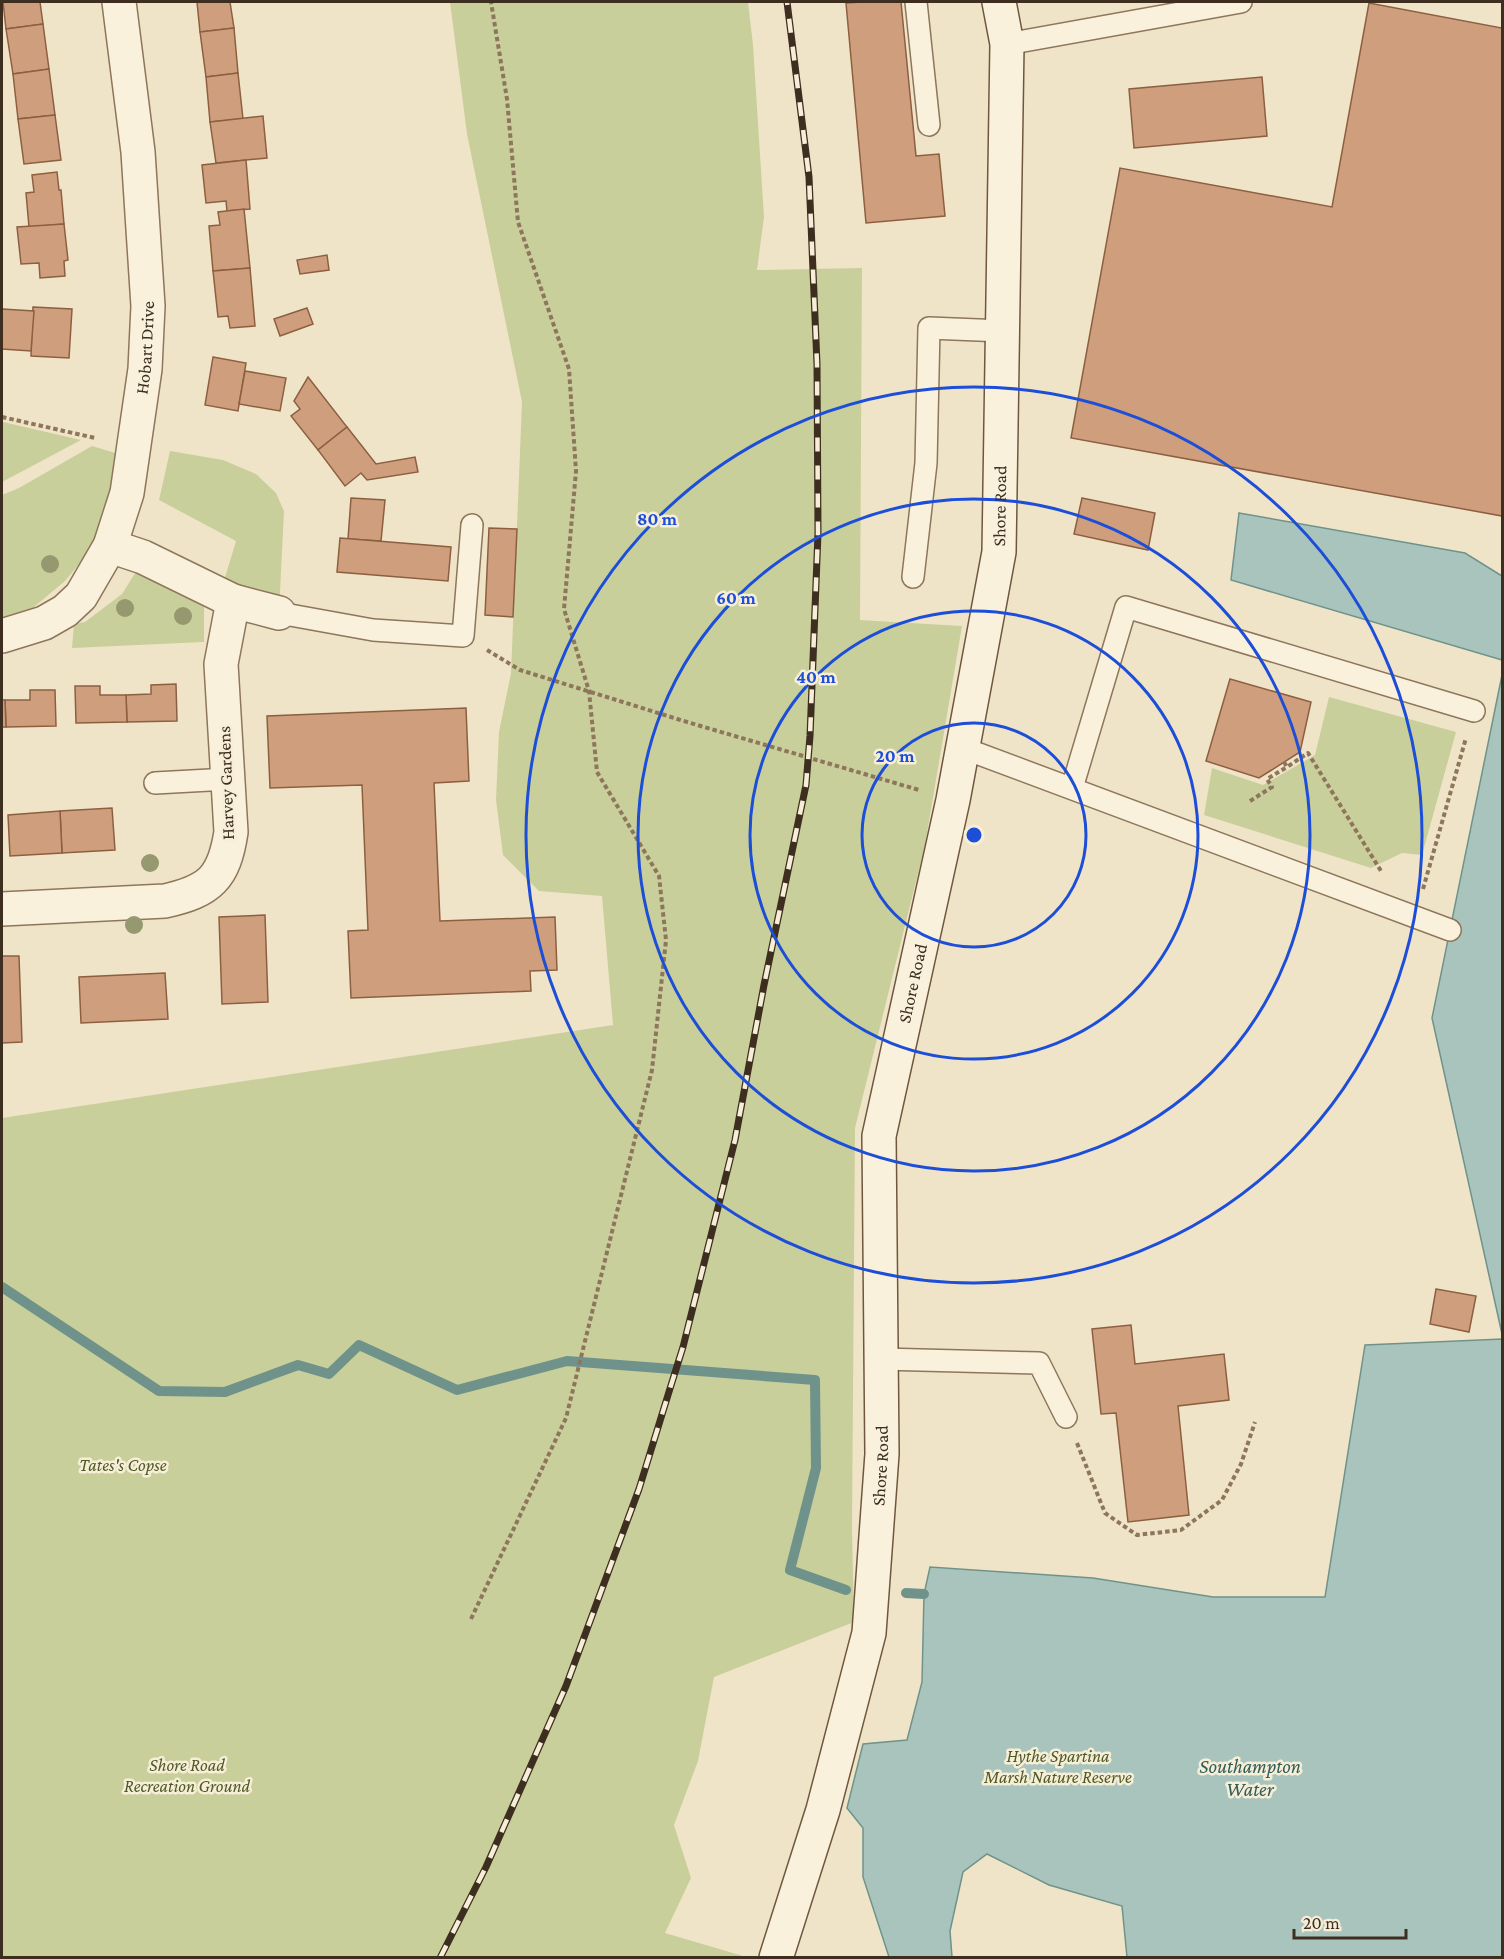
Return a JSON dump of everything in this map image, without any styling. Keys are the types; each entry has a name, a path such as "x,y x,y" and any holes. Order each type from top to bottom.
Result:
{"street":[{"name":"Hobart Drive","path":"2,636 44,623 64,611 81,596 110,546 127,493 145,369 148,306 138,152 119,2"},
{"name":"Shore Road","path":"776,1958 823,1810 869,1633 882,1454 879,1136 953,800 999,552 1007,44 999,2"},
{"path":"110,546 142,557 233,601 279,613"},
{"name":"Harvey Gardens","path":"2,909 165,901 188,896 204,888 219,872 228,853 231,832 221,664 233,601"}],"lane":[{"path":"916,2 929,125"},
{"path":"1007,44 1241,2"},
{"path":"913,577 926,463 929,328 1003,331"},
{"path":"279,613 372,630 463,636 472,525"},
{"path":"1072,788 1126,607 1474,711"},
{"path":"963,748 1450,930"},
{"path":"155,783 228,779"},
{"path":"881,1359 1039,1363 1066,1417"}],"path":[{"path":"471,1619 566,1418 652,1070 666,940 659,876 597,772 589,691 564,609 576,471 569,369 518,222 507,99 491,2"},
{"path":"2,417 95,438"},
{"path":"463,636 520,670 953,800"},
{"path":"1411,915 1474,711"},
{"path":"1250,801 1272,787 1267,779 1308,753 1411,915"},
{"path":"1284,762 1287,767"},
{"path":"1066,1417 1105,1513 1137,1534 1181,1530 1222,1500 1241,1464 1255,1422"}],"green space":[{"path":"450,2 748,2 764,217 757,270 862,268 860,620 962,626 925,845 855,1128 852,1530 854,1622 714,1677 698,1761 674,1825 691,1878 665,1933 742,1957 2,1957 2,1118 613,1025 602,896 539,891 503,855 496,800 499,732 511,673 522,402 467,134"},
{"path":"3,422 81,440 2,482"},
{"path":"92,446 122,455 102,525 80,563 65,581 29,611 2,622 2,495 19,488"},
{"path":"170,451 223,460 256,474 276,493 284,511 279,613 220,594 236,541 159,500"},
{"path":"137,570 199,595 204,606 204,642 72,648 74,624 85,622 122,594"},
{"path":"1329,697 1456,732 1422,855 1402,853 1371,868 1204,815 1212,768 1263,785 1315,755"}],"water":[{"path":"1239,513 1465,553 1502,576 1502,660 1231,580"},
{"path":"1502,675 1502,1334 1432,1018"},
{"name":"Southampton Water","path":"1502,1339 1502,1957 1127,1957 1122,1906 1049,1885 987,1854 963,1872 950,1931 952,1957 889,1957 863,1877 863,1828 847,1808 863,1744 907,1740 922,1682 924,1594 930,1567 1093,1578 1213,1597 1325,1597 1365,1345"}],"building":[{"path":"3,2 40,2 43,24 6,29"},
{"path":"197,2 230,2 234,28 200,32"},
{"path":"901,2 916,156 939,154 945,216 866,223 846,3"},
{"path":"1369,3 1502,28 1502,516 1071,438 1120,168 1332,207"},
{"path":"43,24 49,69 13,74 6,29"},
{"path":"234,28 238,73 206,77 200,32"},
{"path":"49,69 55,115 18,119 13,74"},
{"path":"238,73 243,119 210,122 206,77"},
{"path":"1262,77 1267,136 1134,148 1129,89"},
{"path":"55,115 61,160 24,164 18,119"},
{"path":"263,116 267,158 216,163 210,122"},
{"path":"246,160 250,209 227,211 226,201 206,203 202,165"},
{"path":"57,172 64,224 29,227 26,193 34,192 32,175"},
{"path":"244,209 250,268 213,271 209,226 220,225 218,212"},
{"path":"64,224 68,260 64,261 65,276 40,278 39,263 21,264 17,227"},
{"path":"327,255 329,270 300,274 297,260"},
{"path":"250,268 255,326 230,328 228,316 218,317 213,271"},
{"path":"33,307 72,309 69,358 31,356"},
{"path":"307,308 313,324 280,336 274,319"},
{"path":"2,309 34,311 31,351 2,349"},
{"path":"213,357 246,363 238,411 205,405"},
{"path":"245,371 286,378 280,411 239,404"},
{"path":"308,377 347,427 318,450 291,416 300,409 294,401"},
{"path":"347,427 376,464 415,457 418,472 367,480 361,473 345,486 318,450"},
{"path":"351,498 385,500 381,541 348,539"},
{"path":"1082,498 1155,513 1148,550 1074,534"},
{"path":"489,528 517,529 513,617 485,615"},
{"path":"340,538 451,547 448,581 337,572"},
{"path":"1230,679 1311,702 1300,752 1259,778 1206,761"},
{"path":"176,684 177,721 127,722 126,695 151,694 151,685"},
{"path":"75,686 100,686 100,695 126,695 127,722 76,723"},
{"path":"30,690 55,690 56,726 6,727 5,700 30,700"},
{"path":"2,700 5,700 6,727 2,727"},
{"path":"466,708 469,781 434,783 440,921 555,917 557,970 530,971 531,991 351,998 348,931 368,930 362,785 270,788 267,716"},
{"path":"112,808 115,850 62,853 60,811"},
{"path":"60,811 62,853 10,856 8,815"},
{"path":"265,915 268,1002 222,1004 219,917"},
{"path":"2,956 19,956 22,1042 2,1043"},
{"path":"165,973 168,1019 81,1023 79,977"},
{"path":"1436,1289 1476,1296 1469,1332 1430,1324"},
{"path":"1131,1325 1135,1364 1224,1354 1229,1400 1178,1406 1189,1515 1128,1522 1116,1413 1101,1414 1092,1329"}],"waterway":[{"path":"2,1287 159,1391 225,1392 298,1365 329,1374 359,1345 457,1390 567,1361 815,1380 816,1468 790,1570 846,1590"},
{"path":"906,1593 924,1594"}],"railway":[{"path":"440,1958 486,1867 566,1686 639,1489 683,1347 735,1140 764,985 806,785 818,533 817,364 809,177 787,2"}],"park label":[{"name":"Tates's Copse","path":"123,1465"},
{"name":"Hythe Spartina Marsh Nature Reserve","path":"1058,1766"},
{"name":"Shore Road Recreation Ground","path":"187,1775"}]}
